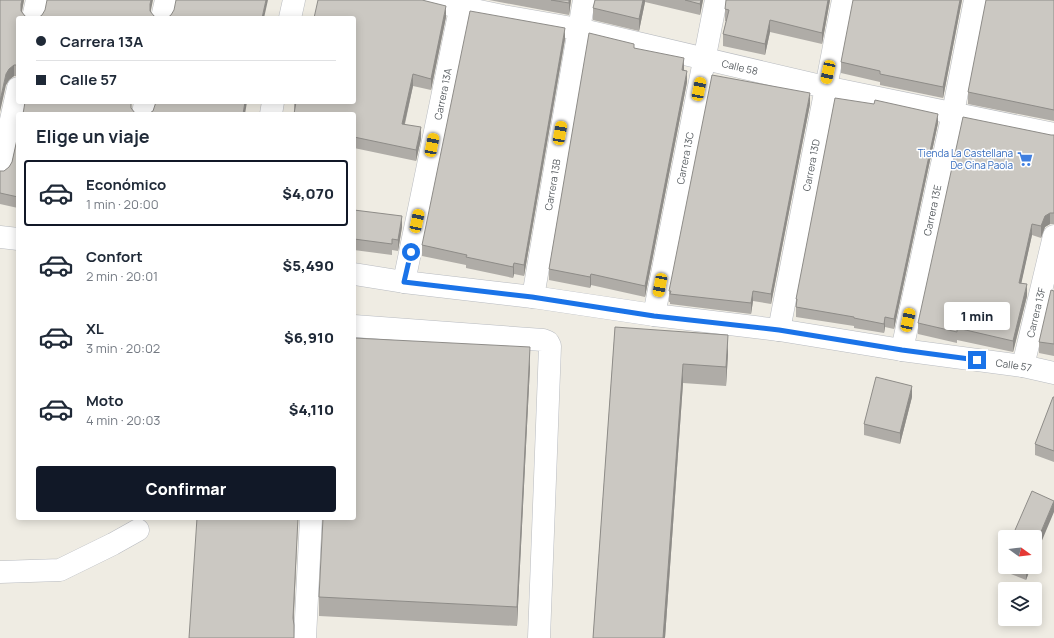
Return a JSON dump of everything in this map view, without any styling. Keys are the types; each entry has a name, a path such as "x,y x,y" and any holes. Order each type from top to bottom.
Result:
{"street":[{"path":"33,16 37,0"},
{"path":"162,16 166,0"},
{"path":"290,16 294,0"},
{"name":"Calle 58","path":"426,0 461,4 578,29 826,87 1054,134"},
{"name":"Carrera 13B","path":"532,297 584,0"},
{"name":"Carrera 13C","path":"654,316 716,0"},
{"name":"Carrera 13D","path":"779,330 843,0"},
{"name":"Carrera 13E","path":"902,350 953,113 975,0"},
{"name":"Carrera 13A","path":"404,282 461,4"},
{"path":"0,170 16,97"},
{"name":"Carrera 13F","path":"1023,366 1054,236"},
{"path":"0,237 16,239"},
{"name":"Calle 57","path":"356,274 404,282 532,297 654,316 779,330 902,350 1023,366 1054,372"},
{"path":"356,326 543,340 548,342 550,346 539,638"},
{"path":"305,638 311,520"},
{"path":"0,572 60,570 138,530"}],"building":[{"path":"0,0 22,0 21,11 25,16 16,16 16,65 9,69 6,74 0,101"},
{"path":"47,0 151,0 150,11 154,16 41,16 45,10"},
{"path":"176,0 266,0 262,16 170,16 174,10"},
{"path":"318,0 422,0 446,6 431,79 413,74 402,124 421,127 416,150 356,137 356,112 294,112 296,104 356,104 356,16 314,16"},
{"path":"551,0 569,0 569,3"},
{"path":"595,0 643,0 639,19 593,8"},
{"path":"685,0 701,0 700,4"},
{"path":"726,0 828,0 822,33 770,20 765,44 723,34 729,10 725,9"},
{"path":"853,0 960,0 943,87 880,74 880,71 841,62"},
{"path":"986,0 1054,0 1054,110 968,92"},
{"path":"470,11 565,28 524,265 514,263 513,267 466,257 467,255 422,245"},
{"path":"589,33 634,44 634,48 684,58 682,70 687,71 645,286 591,274 590,277 549,269"},
{"path":"712,75 810,93 771,294 753,291 751,303 670,294 671,291 669,291"},
{"path":"835,98 874,104 875,100 938,114 894,319 885,317 884,324 796,307 796,299"},
{"path":"25,104 131,104 131,108 134,112 23,112"},
{"path":"155,104 245,104 243,112 151,112"},
{"path":"963,117 1054,135 1054,213 1050,213 1045,216 1041,226 1032,224 1019,283 1027,284 1013,341 957,328 957,332 918,323"},
{"path":"16,144 16,197 0,193 0,171 4,171 12,162"},
{"path":"356,210 402,216 398,240 392,239 392,244 356,239"},
{"path":"1051,290 1054,291 1054,344 1039,342"},
{"path":"615,327 728,335 726,367 683,364 663,638 593,638"},
{"path":"356,338 530,347 517,607 319,597 323,520 356,520"},
{"path":"876,377 912,386 900,433 864,424"},
{"path":"1054,397 1054,451 1035,444"},
{"path":"1032,491 1054,501 1042,530 1015,530"},
{"path":"197,520 298,520 293,618 294,638 189,638"}],"place":[{"name":"Tienda La Castellana De Gina Paola","path":"1025,159"}],"route":[{"path":"411,252 404,282 532,297 654,316 779,330 902,350 977,360"}]}
